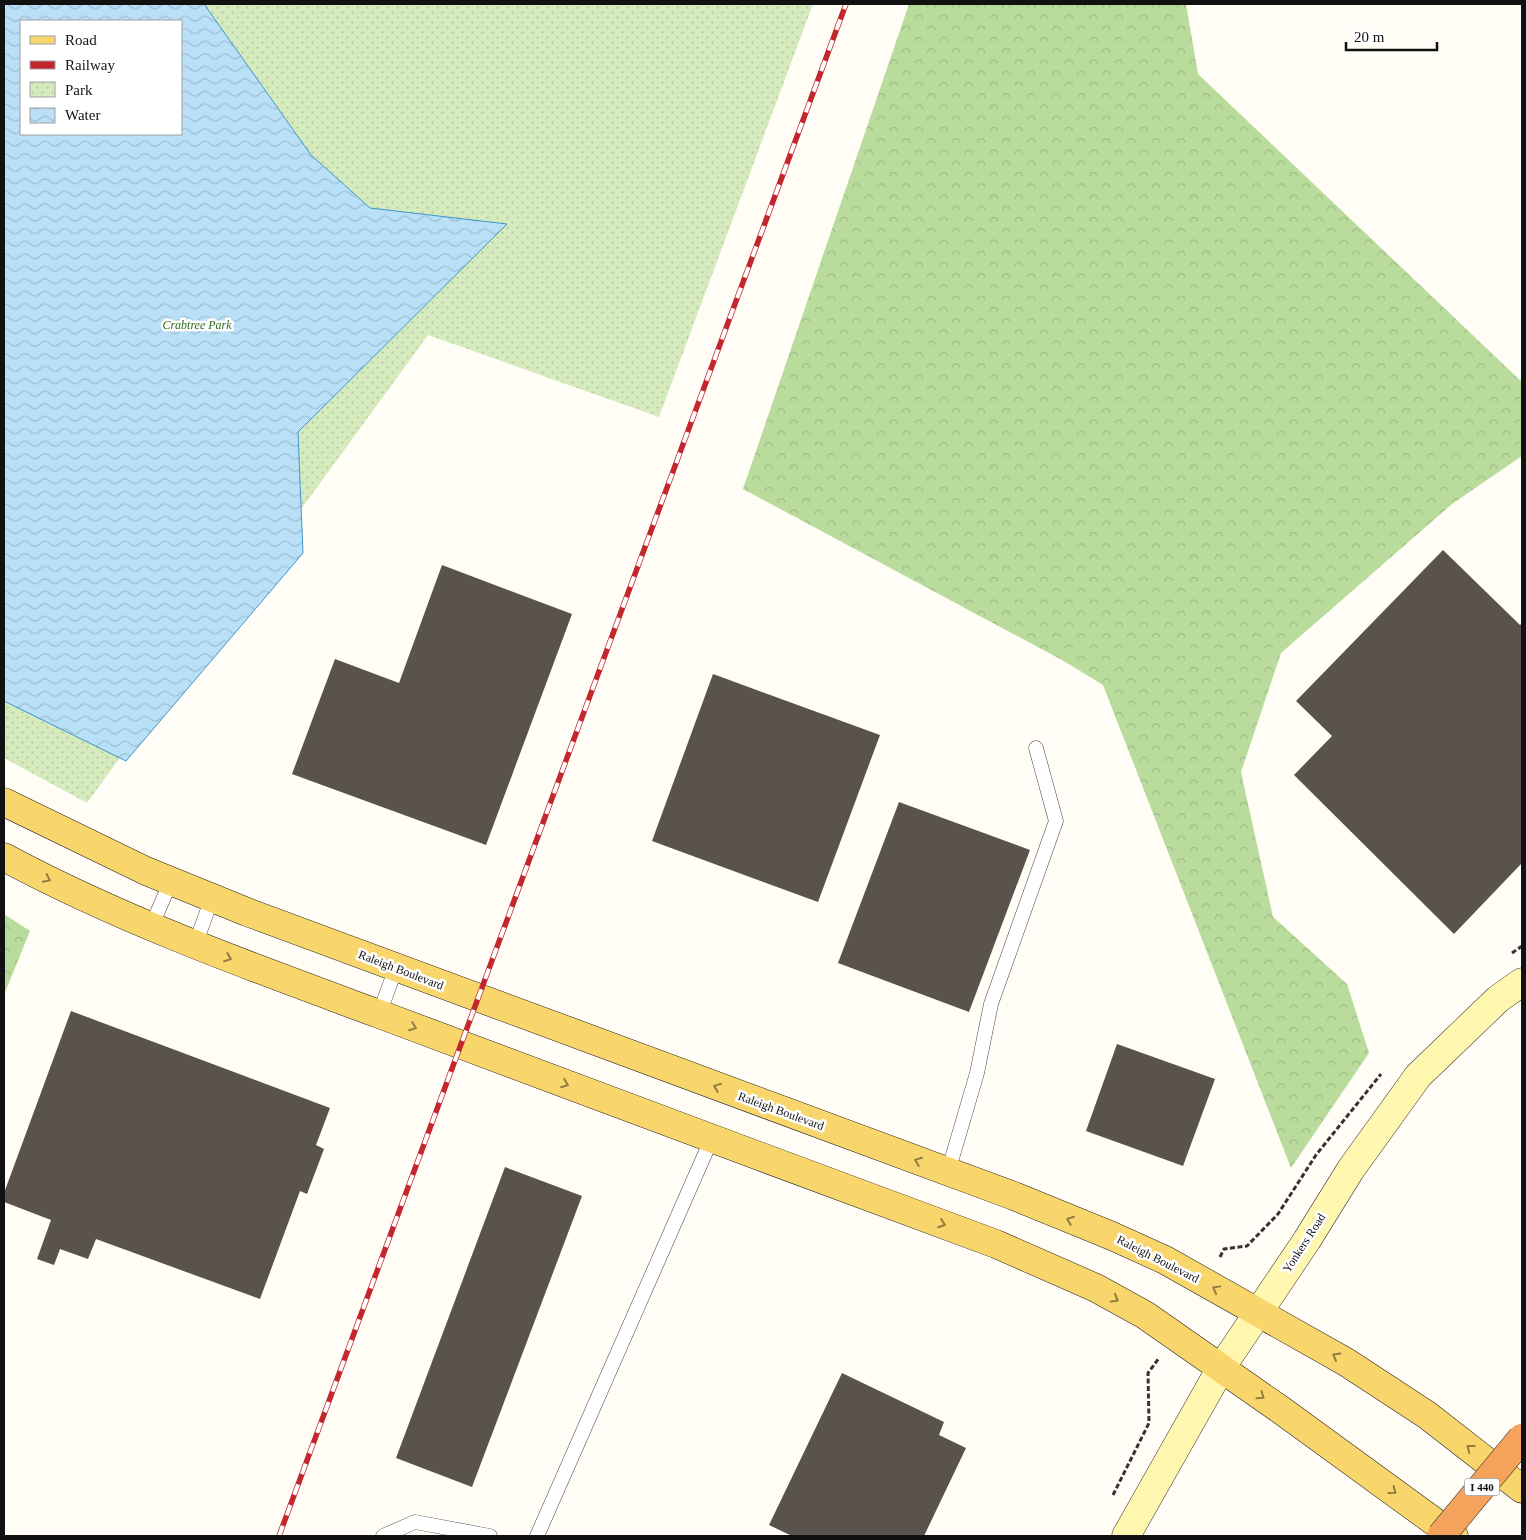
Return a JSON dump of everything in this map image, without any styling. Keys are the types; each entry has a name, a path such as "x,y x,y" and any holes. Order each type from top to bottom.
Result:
{"highway":[{"name":"I 440","path":"1441,1536 1522,1438"}],"main road":[{"name":"Raleigh Boulevard","path":"4,802 171,882 396,968 948,1172 1112,1236 1165,1260 1346,1362 1420,1410 1522,1489"},
{"path":"4,857 76,893 195,945 996,1244 1047,1265 1096,1288 1145,1315 1454,1536"}],"street":[{"name":"Yonkers Road","path":"1126,1536 1221,1368 1259,1313 1351,1169 1418,1076 1498,1000 1522,982"}],"lane":[{"path":"948,1172 977,1073 991,1004 1056,821 1036,748"},
{"path":"151,927 171,882"},
{"path":"195,945 212,898"},
{"path":"379,1014 396,968"},
{"path":"537,1536 712,1138"},
{"path":"383,1536 415,1522 490,1536"}],"path":[{"path":"1224,1249 1247,1246"},
{"path":"1109,1502 1149,1424 1148,1374"}],"green space":[{"name":"Crabtree Park","path":"4,4 813,4 659,417 428,335 87,803 4,758"},
{"path":"909,4 1186,4 1198,74 1522,382 1522,456 1452,504 1281,653 1241,772 1273,917 1347,984 1369,1053 1291,1168 1103,685 1062,660 743,489"},
{"path":"4,914 30,931 4,995"}],"water":[{"path":"4,4 204,4 311,155 370,208 507,224 298,432 303,553 126,761 4,701"}],"building":[{"path":"1443,550 1520,625 1522,623 1522,863 1454,934 1294,775 1332,736 1296,701"},
{"path":"442,565 572,614 486,845 292,774 335,659 399,683"},
{"path":"713,674 880,735 818,902 652,841"},
{"path":"899,802 1030,850 969,1012 838,963"},
{"path":"71,1011 330,1108 316,1145 324,1149 307,1194 300,1191 260,1299 96,1239 88,1259 60,1249 54,1265 37,1259 51,1220 4,1202 4,1193"},
{"path":"1117,1044 1215,1079 1183,1166 1086,1131"},
{"path":"505,1167 582,1196 472,1487 396,1458"},
{"path":"842,1373 944,1422 939,1435 966,1448 924,1536 792,1536 769,1525"}],"railway":[{"path":"279,1536 846,4"}]}
